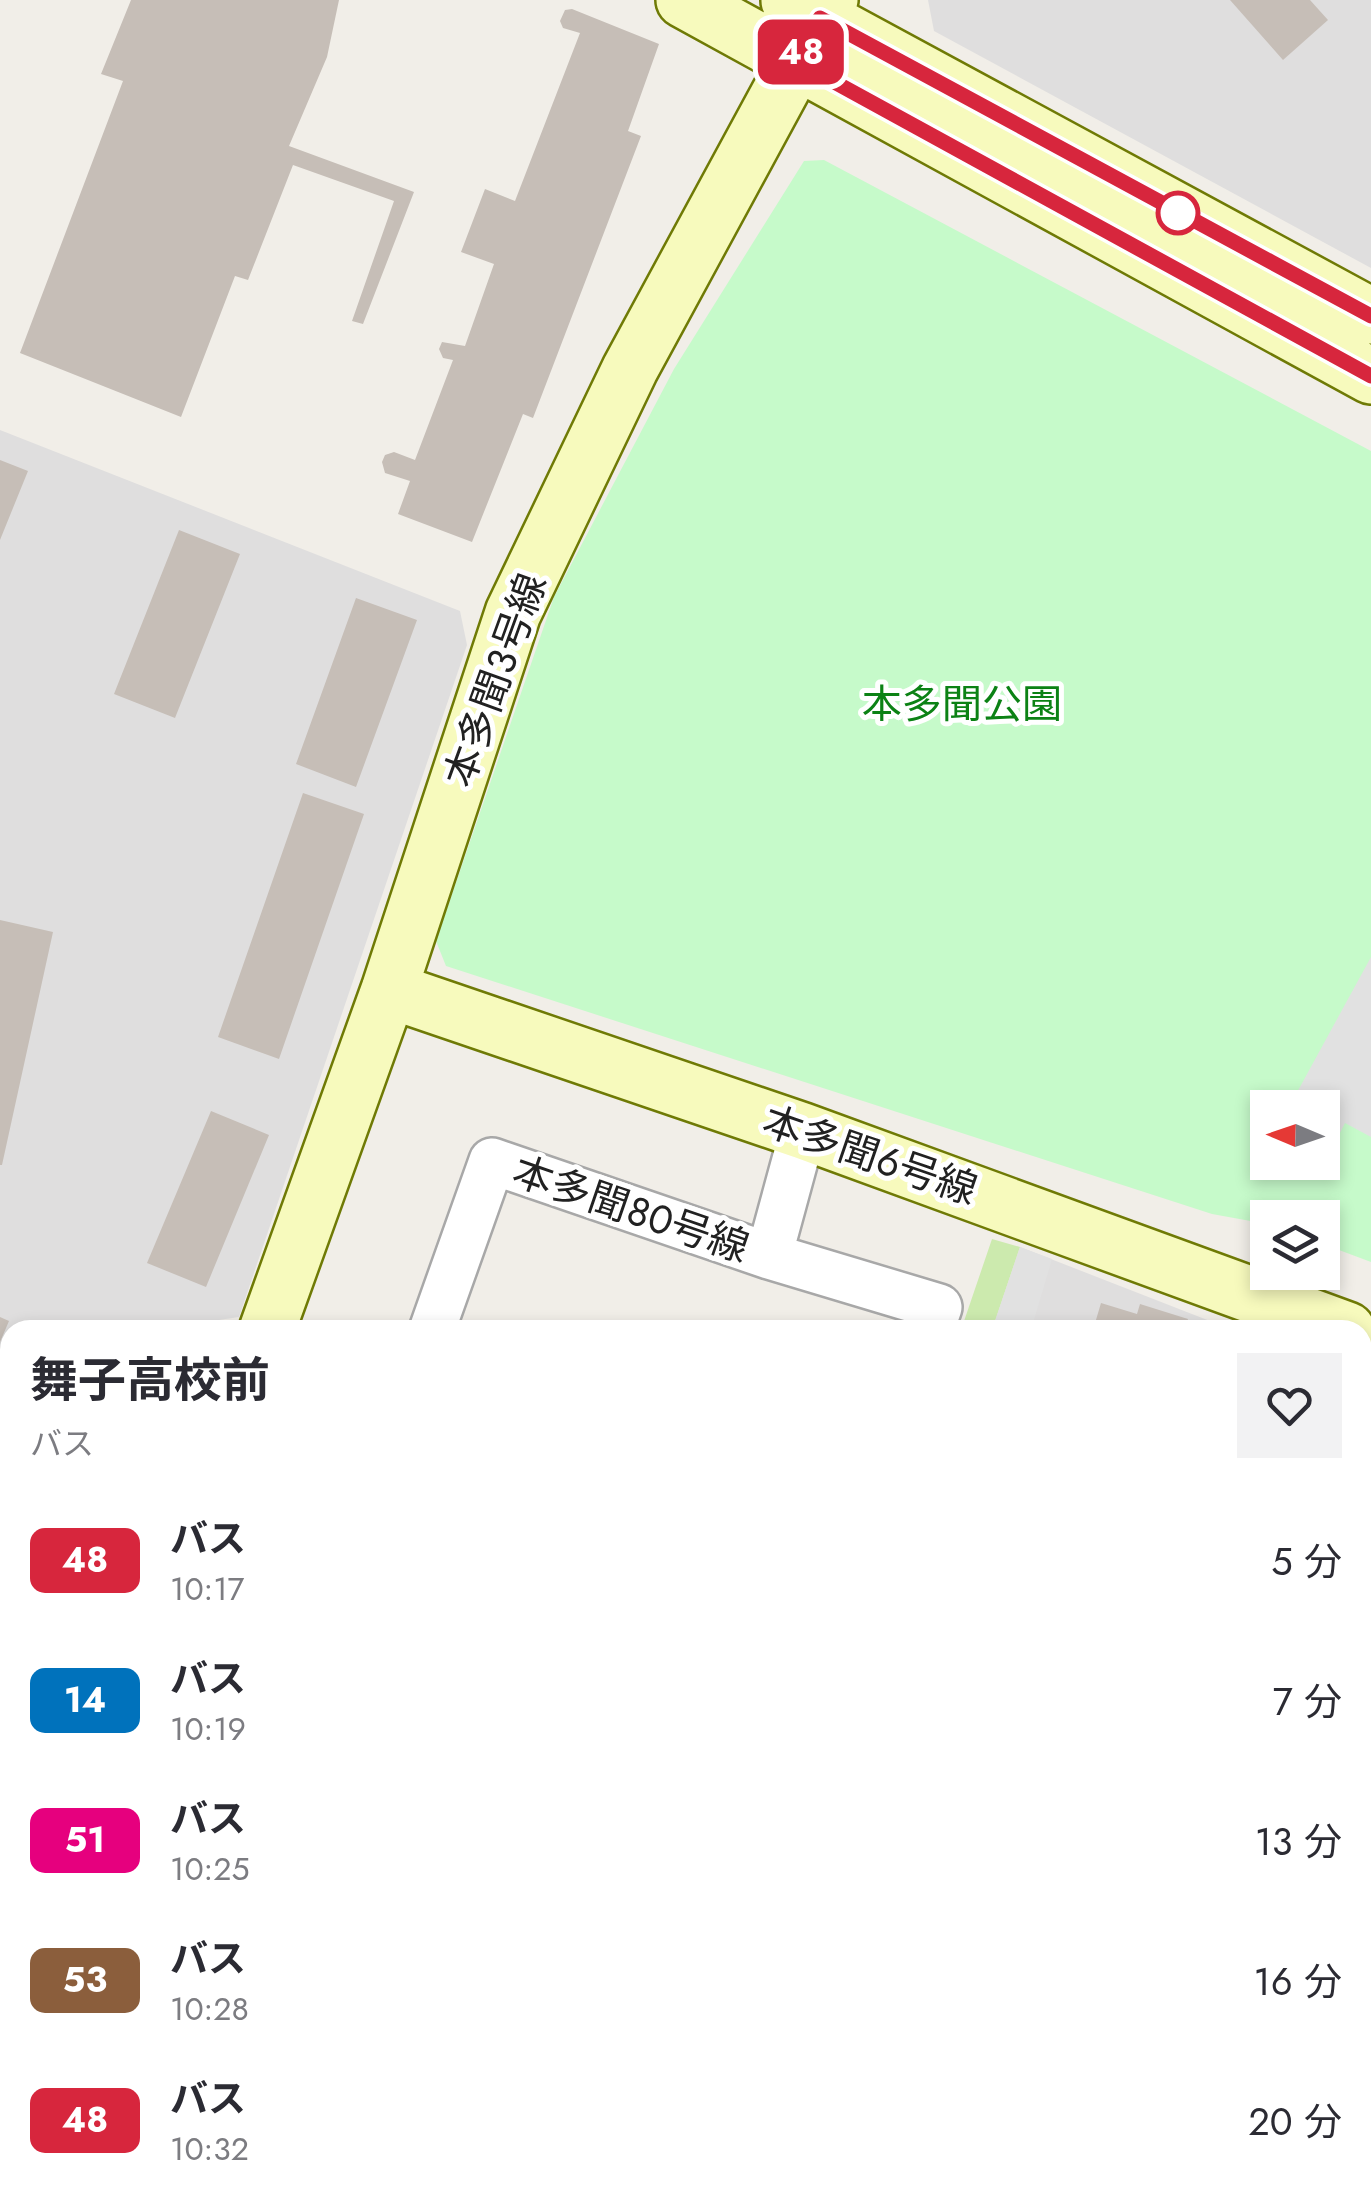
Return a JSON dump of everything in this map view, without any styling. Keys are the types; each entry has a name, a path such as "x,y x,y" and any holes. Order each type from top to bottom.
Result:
{"street":[{"path":"684,0 808,20 1371,316"},
{"path":"808,20 1371,376"},
{"name":"本多聞３号線","path":"271,1320 389,990 514,613 630,368 808,20"},
{"name":"本多聞６号線","path":"389,990 802,1131 1320,1320"},
{"name":"本多聞８０号線","path":"769,1256 802,1131"},
{"name":"本多聞８０号線","path":"449,1320 492,1161 769,1256 939,1307 934,1320"}],"shaded area":[{"path":"928,0 1371,0 1371,268 934,31"},
{"path":"0,430 460,611 467,645 239,1317 0,1320"},
{"path":"1371,957 1371,1137 1345,1123 1340,1133 1340,1090 1298,1090"},
{"path":"1020,1247 1207,1320 995,1320"},
{"path":"1020,1247 1052,1259 1034,1320 995,1320"}],"green space":[{"name":"本多聞公園","path":"824,160 1371,451 1371,1262 1340,1250 1340,1200 1250,1200 1250,1221 1212,1214 446,966 436,941 554,597 674,369 804,161"},
{"path":"992,1239 1020,1247 995,1320 964,1320"}],"building":[{"path":"131,0 339,0 327,57 289,146 414,192 363,324 352,321 394,201 293,165 248,280 235,276 181,417 20,353 123,81 101,74"},
{"path":"1230,0 1310,0 1328,20 1283,60"},
{"path":"572,9 659,44 628,131 641,136 533,418 523,414 472,542 398,514 410,481 385,473 382,462 385,455 394,452 415,460 453,360 443,358 439,349 442,342 465,346 494,264 461,252 485,189 515,201 580,33 563,28 560,21 565,10"},
{"path":"0,460 28,471 0,540"},
{"path":"179,530 240,554 175,718 114,694"},
{"path":"356,598 417,620 356,787 296,764"},
{"path":"303,793 364,814 279,1059 218,1037"},
{"path":"0,920 53,932 2,1165 0,1165"},
{"path":"211,1111 269,1135 206,1287 147,1263"},
{"path":"1101,1303 1137,1314 1140,1304 1188,1319 1188,1320 1096,1320"}],"bus line":[{"name":"48","path":"1371,316 820,18 796,61 1371,376"}]}
